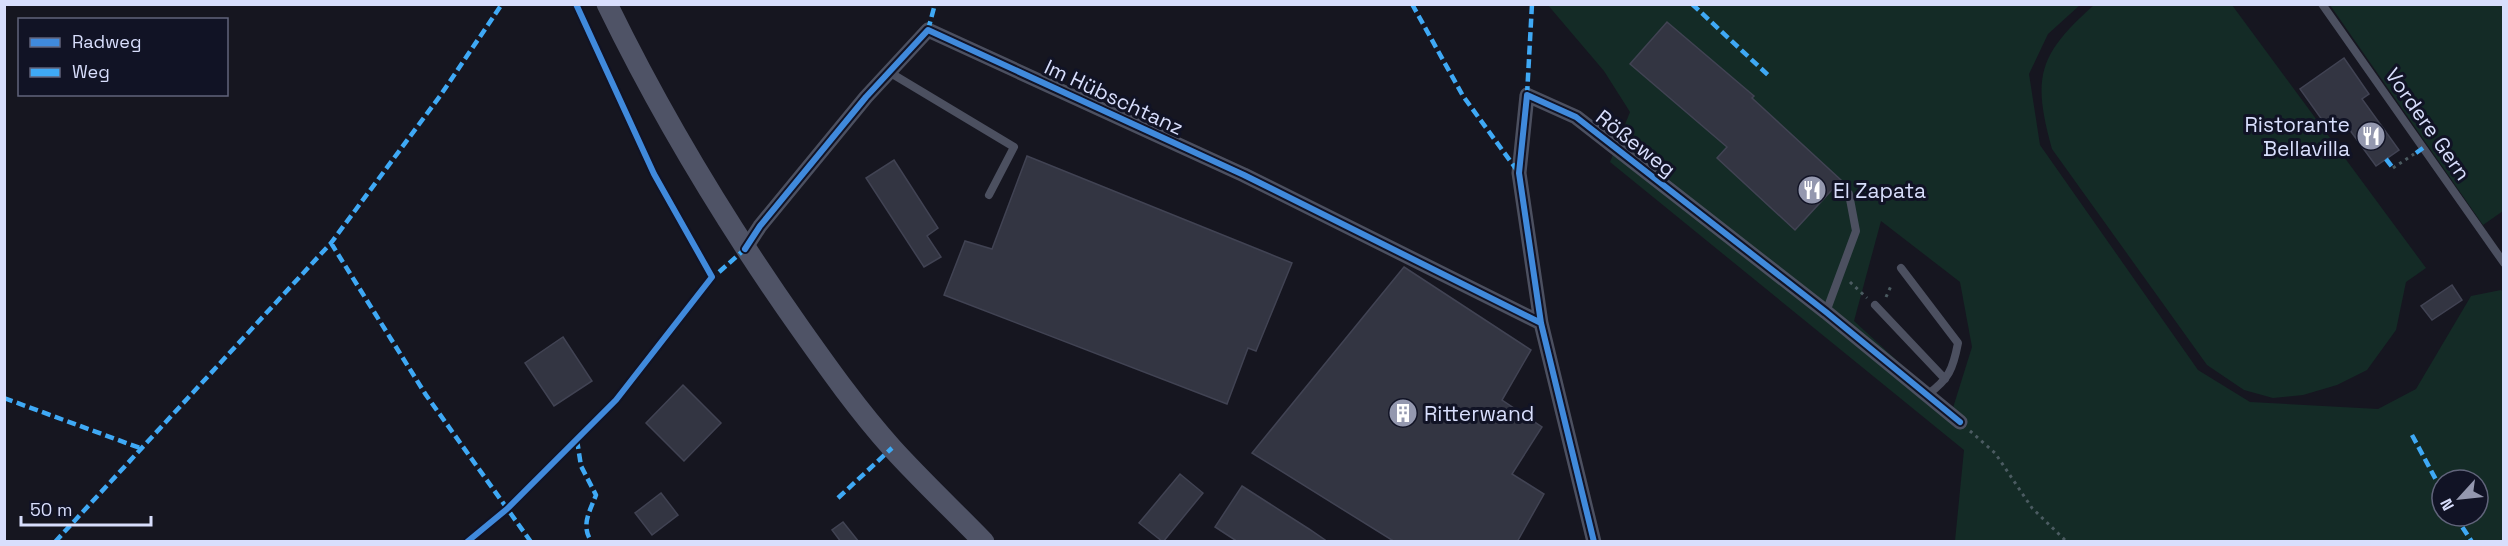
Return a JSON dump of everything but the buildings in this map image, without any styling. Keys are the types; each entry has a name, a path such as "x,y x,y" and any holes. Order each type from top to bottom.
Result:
{"street":[{"path":"607,4 680,140 745,249 841,385 892,448 984,542"},
{"name":"Im Hübschtanz","path":"745,249 760,226 888,72 928,30 1244,175 1541,323"},
{"name":"Rößeweg","path":"1594,542 1541,323 1519,172 1527,95 1576,117 1826,312 1960,422"}],"lane":[{"name":"Vordere Gern","path":"2322,4 2504,263"},
{"path":"888,72 1014,147 989,195"},
{"path":"1826,312 1856,231 1849,194"},
{"path":"1901,268 1958,343 1953,367 1945,379 1927,395"},
{"path":"1875,305 1945,379"}],"path":[{"path":"2393,168 2416,153"},
{"path":"1884,300 1891,285"},
{"path":"1960,422 1995,453 2032,508 2067,542"}],"green space":[{"path":"1547,4 2080,5 2048,34 2029,74 2040,145 2198,370 2250,402 2378,409 2416,389 2471,296 2501,290 2504,293 2503,541 1955,541 1964,450 1610,162 1630,112 1604,71","holes":["1881,221 1960,282 1972,347 1952,411 1854,321"]},
{"path":"2094,5 2232,5 2426,268 2406,282 2396,330 2367,370 2337,385 2303,395 2273,398 2244,390 2207,365 2052,149 2042,103 2044,69 2061,38"},
{"path":"2330,5 2503,5 2503,211 2483,225"}],"marked path":[{"path":"55,542 331,243 440,96 502,4"},
{"path":"928,30 935,4"},
{"path":"1412,4 1463,96 1519,173"},
{"path":"1527,95 1532,4"},
{"path":"1692,4 1768,75"},
{"path":"2416,153 2423,148"},
{"path":"2386,159 2393,168"},
{"path":"331,243 426,395 531,542"},
{"path":"709,281 745,249"},
{"path":"4,398 140,448"},
{"path":"2412,435 2430,469"},
{"path":"577,440 581,466 596,495 586,524 588,536 592,542"},
{"path":"838,498 892,448"},
{"path":"2463,528 2472,542"}],"cycle path":[{"path":"467,542 507,509 616,400 712,277 654,174 576,4"},
{"path":"745,249 760,226 866,97 928,30 1244,175 1541,323"},
{"path":"1594,542 1541,323 1519,173 1527,95 1576,117 1826,312 1960,422"}],"place":[{"name":"Ristorante Bellavilla","path":"2371,136"},
{"name":"El Zapata","path":"1812,190"},
{"name":"Ritterwand","path":"1403,413"}]}
